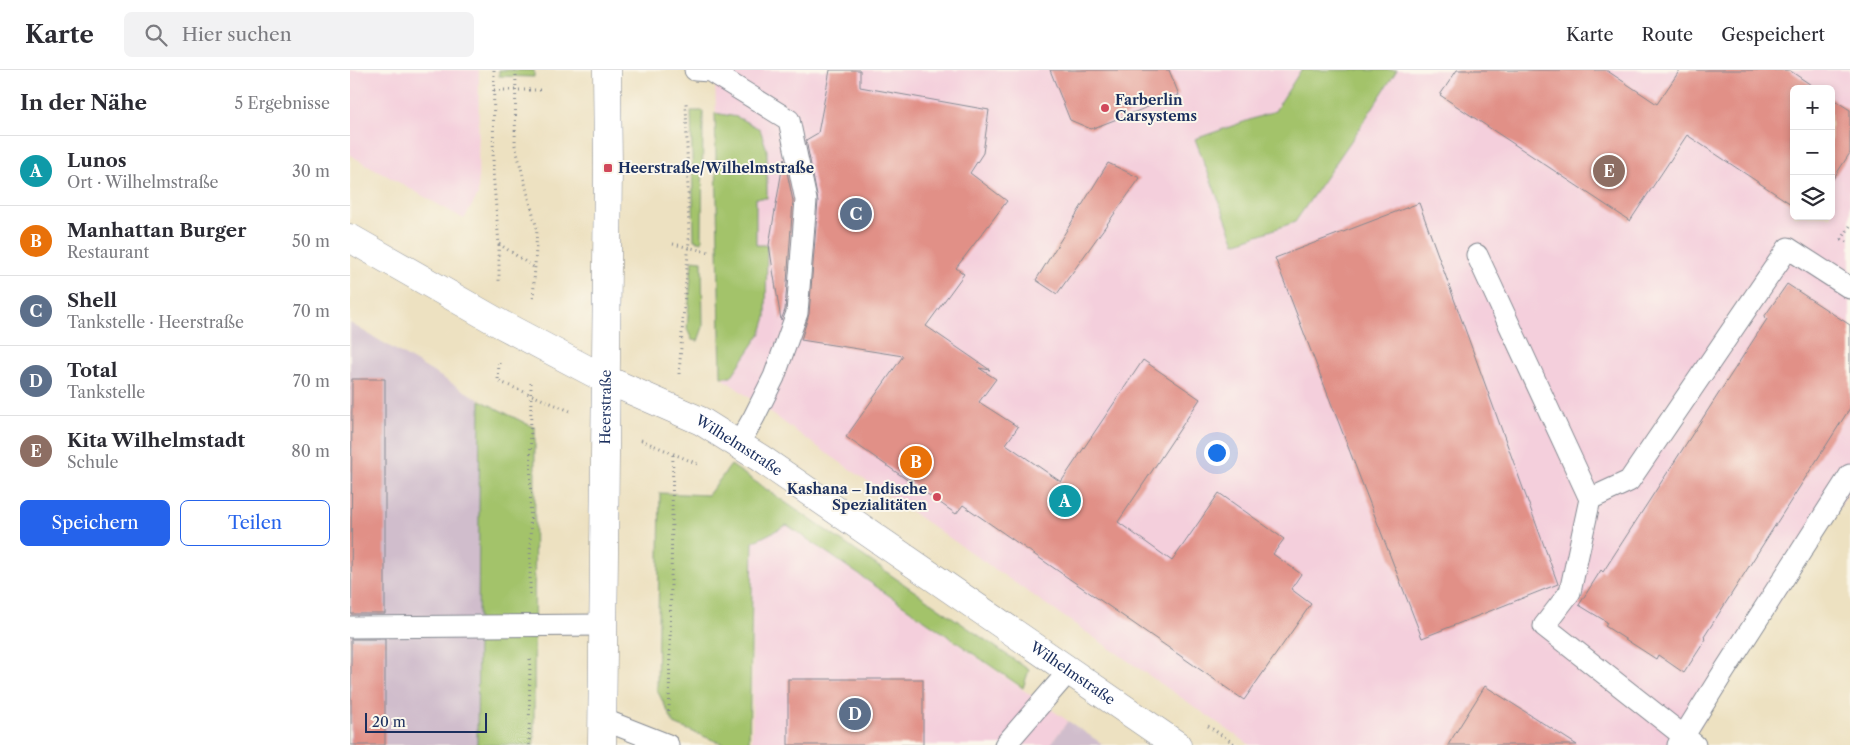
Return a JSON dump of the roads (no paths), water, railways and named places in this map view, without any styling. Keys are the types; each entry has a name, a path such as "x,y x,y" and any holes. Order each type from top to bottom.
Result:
{"main road":[{"name":"Heerstraße","path":"602,732 608,168 607,70"},
{"name":"Wilhelmstraße","path":"350,238 499,323 606,378 701,421 760,458 1177,745"}],"lane":[{"path":"695,70 710,71 789,120 806,200 797,313 774,377 738,445"},
{"path":"1590,499 1629,481 1788,248 1850,288"},
{"path":"1476,255 1590,499 1570,592 1544,626 1686,742 1720,676 1850,475"},
{"path":"350,627 603,624"},
{"path":"1005,745 1070,671"},
{"path":"602,732 668,745"}],"place":[{"name":"Farberlin Carsystems","path":"1105,108"},
{"name":"Heerstraße/Wilhelmstraße","path":"608,168"},
{"name":"Kita Wilhelmstadt","path":"1609,171"},
{"name":"Shell","path":"856,214"},
{"name":"Manhattan Burger","path":"916,462"},
{"name":"Kashana – Indische Spezialitäten","path":"937,497"},
{"name":"Lunos","path":"1065,501"},
{"name":"Total","path":"855,714"}]}
